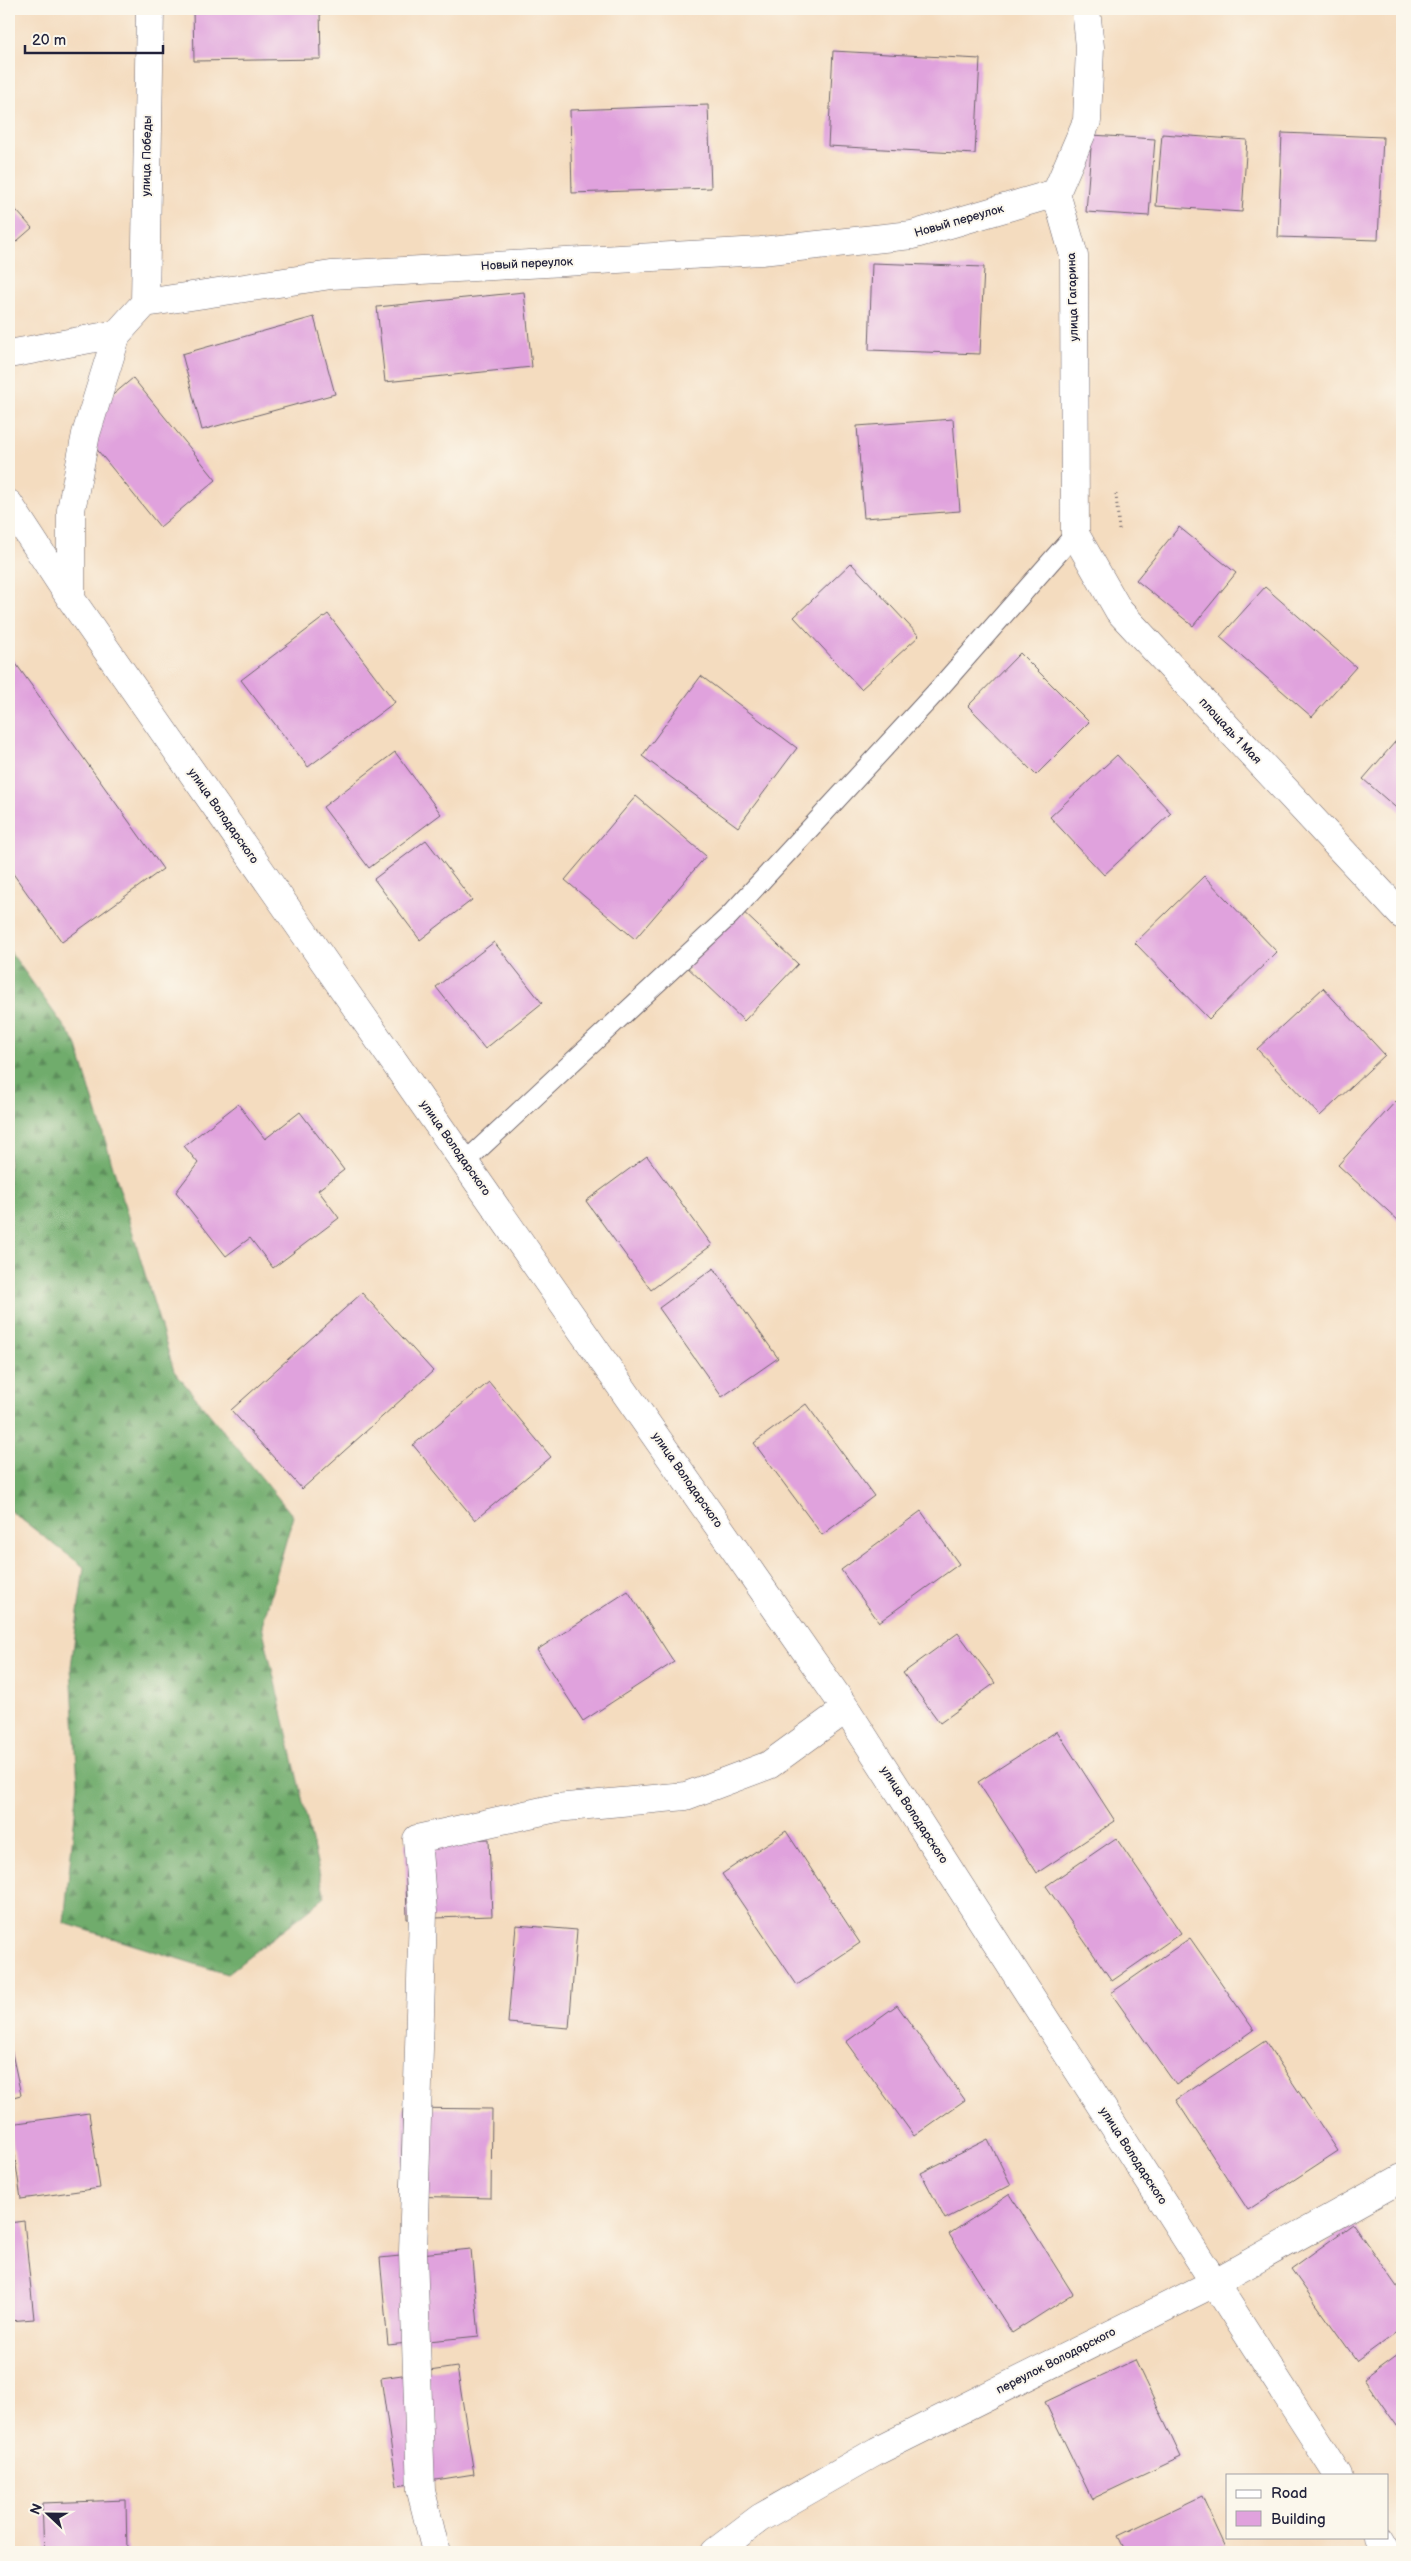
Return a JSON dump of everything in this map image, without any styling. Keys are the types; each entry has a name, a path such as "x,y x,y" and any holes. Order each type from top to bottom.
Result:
{"street":[{"name":"улица Победы","path":"145,303 150,9"},
{"path":"1056,193 1087,121 1090,47 1086,9"},
{"name":"Новый переулок","path":"145,303 331,275 762,251 912,235 1056,193"},
{"name":"улица Гагарина","path":"1056,193 1074,256 1075,534"},
{"path":"71,599 71,510 86,434 118,334 145,303"},
{"path":"9,354 118,334"},
{"name":"улица Володарского","path":"9,504 71,599 846,1709 1337,2474"},
{"name":"площадь 1 Мая","path":"1075,534 1119,611 1402,915"},
{"path":"436,2552 421,2491 414,2262 422,1912 417,1839 556,1808 686,1796 769,1765 846,1709"},
{"name":"переулок Володарского","path":"715,2552 760,2518 877,2451 1214,2283 1402,2178"},
{"path":"1379,2538 1388,2552"}],"lane":[{"path":"465,1162 728,916 936,692 1075,534"}],"path":[{"path":"1115,489 1120,536"}],"green space":[{"path":"9,950 76,1043 174,1371 293,1516 262,1626 325,1897 227,1974 64,1923 78,1784 71,1667 84,1567 9,1510"}],"building":[{"path":"193,9 320,9 321,59 194,61"},
{"path":"833,51 980,59 975,154 828,146"},
{"path":"708,105 711,188 572,193 570,110"},
{"path":"1282,133 1383,137 1378,240 1278,237"},
{"path":"1162,134 1247,140 1242,212 1156,206"},
{"path":"1092,135 1155,139 1149,216 1086,212"},
{"path":"9,202 32,228 9,248"},
{"path":"1401,211 1402,269 1399,269"},
{"path":"872,263 984,267 980,354 869,350"},
{"path":"524,292 532,367 385,382 377,307"},
{"path":"314,317 335,394 202,430 182,354"},
{"path":"133,378 216,480 160,527 77,425"},
{"path":"953,419 960,511 864,518 857,426"},
{"path":"1179,527 1236,573 1193,626 1136,580"},
{"path":"851,563 919,636 861,689 794,617"},
{"path":"1265,587 1356,667 1312,717 1220,637"},
{"path":"328,614 395,702 308,767 241,680"},
{"path":"1020,653 1089,722 1036,775 968,706"},
{"path":"9,654 163,869 62,942 9,868"},
{"path":"701,676 797,748 738,827 642,756"},
{"path":"1402,734 1402,813 1363,779"},
{"path":"395,752 441,814 369,868 323,807"},
{"path":"1117,755 1171,813 1104,875 1050,817"},
{"path":"636,796 706,856 635,939 565,880"},
{"path":"426,840 472,900 420,940 374,879"},
{"path":"1204,876 1277,952 1209,1019 1135,943"},
{"path":"737,906 798,964 744,1021 683,963"},
{"path":"494,942 542,1003 485,1049 436,987"},
{"path":"1323,988 1385,1055 1320,1116 1257,1049"},
{"path":"1396,1101 1402,1106 1402,1220 1400,1222 1338,1165"},
{"path":"238,1104 265,1139 300,1112 344,1170 318,1190 339,1218 273,1268 250,1238 226,1256 176,1192 198,1163 184,1146"},
{"path":"647,1156 712,1245 651,1290 586,1201"},
{"path":"714,1268 778,1358 722,1397 659,1308"},
{"path":"362,1293 433,1371 302,1489 231,1410"},
{"path":"489,1382 551,1457 475,1520 413,1445"},
{"path":"806,1404 874,1496 822,1535 754,1443"},
{"path":"921,1511 959,1564 879,1622 841,1570"},
{"path":"628,1591 674,1662 583,1721 537,1650"},
{"path":"958,1633 995,1683 940,1723 903,1673"},
{"path":"1057,1731 1115,1821 1037,1873 978,1782"},
{"path":"786,1831 860,1943 797,1985 722,1874"},
{"path":"1116,1838 1181,1933 1112,1981 1046,1886"},
{"path":"489,1839 492,1916 407,1919 405,1842"},
{"path":"516,1925 577,1930 569,2028 508,2023"},
{"path":"1190,1938 1254,2030 1176,2085 1111,1993"},
{"path":"897,2005 965,2100 914,2136 846,2042"},
{"path":"9,2039 21,2095 9,2098"},
{"path":"1265,2041 1338,2151 1248,2210 1176,2100"},
{"path":"403,2108 492,2109 491,2198 401,2196"},
{"path":"89,2113 100,2188 21,2199 10,2124"},
{"path":"988,2139 1011,2185 945,2219 921,2173"},
{"path":"1010,2194 1073,2294 1012,2333 949,2234"},
{"path":"24,2221 34,2319 9,2321 9,2223"},
{"path":"1353,2224 1402,2294 1402,2328 1357,2361 1291,2269"},
{"path":"471,2249 479,2336 388,2345 380,2258"},
{"path":"1402,2351 1402,2433 1364,2379"},
{"path":"1135,2360 1181,2457 1092,2499 1045,2402"},
{"path":"457,2367 474,2474 397,2486 381,2378"},
{"path":"1202,2496 1228,2552 1126,2552 1118,2536"},
{"path":"126,2500 127,2552 44,2552 42,2503"}]}
